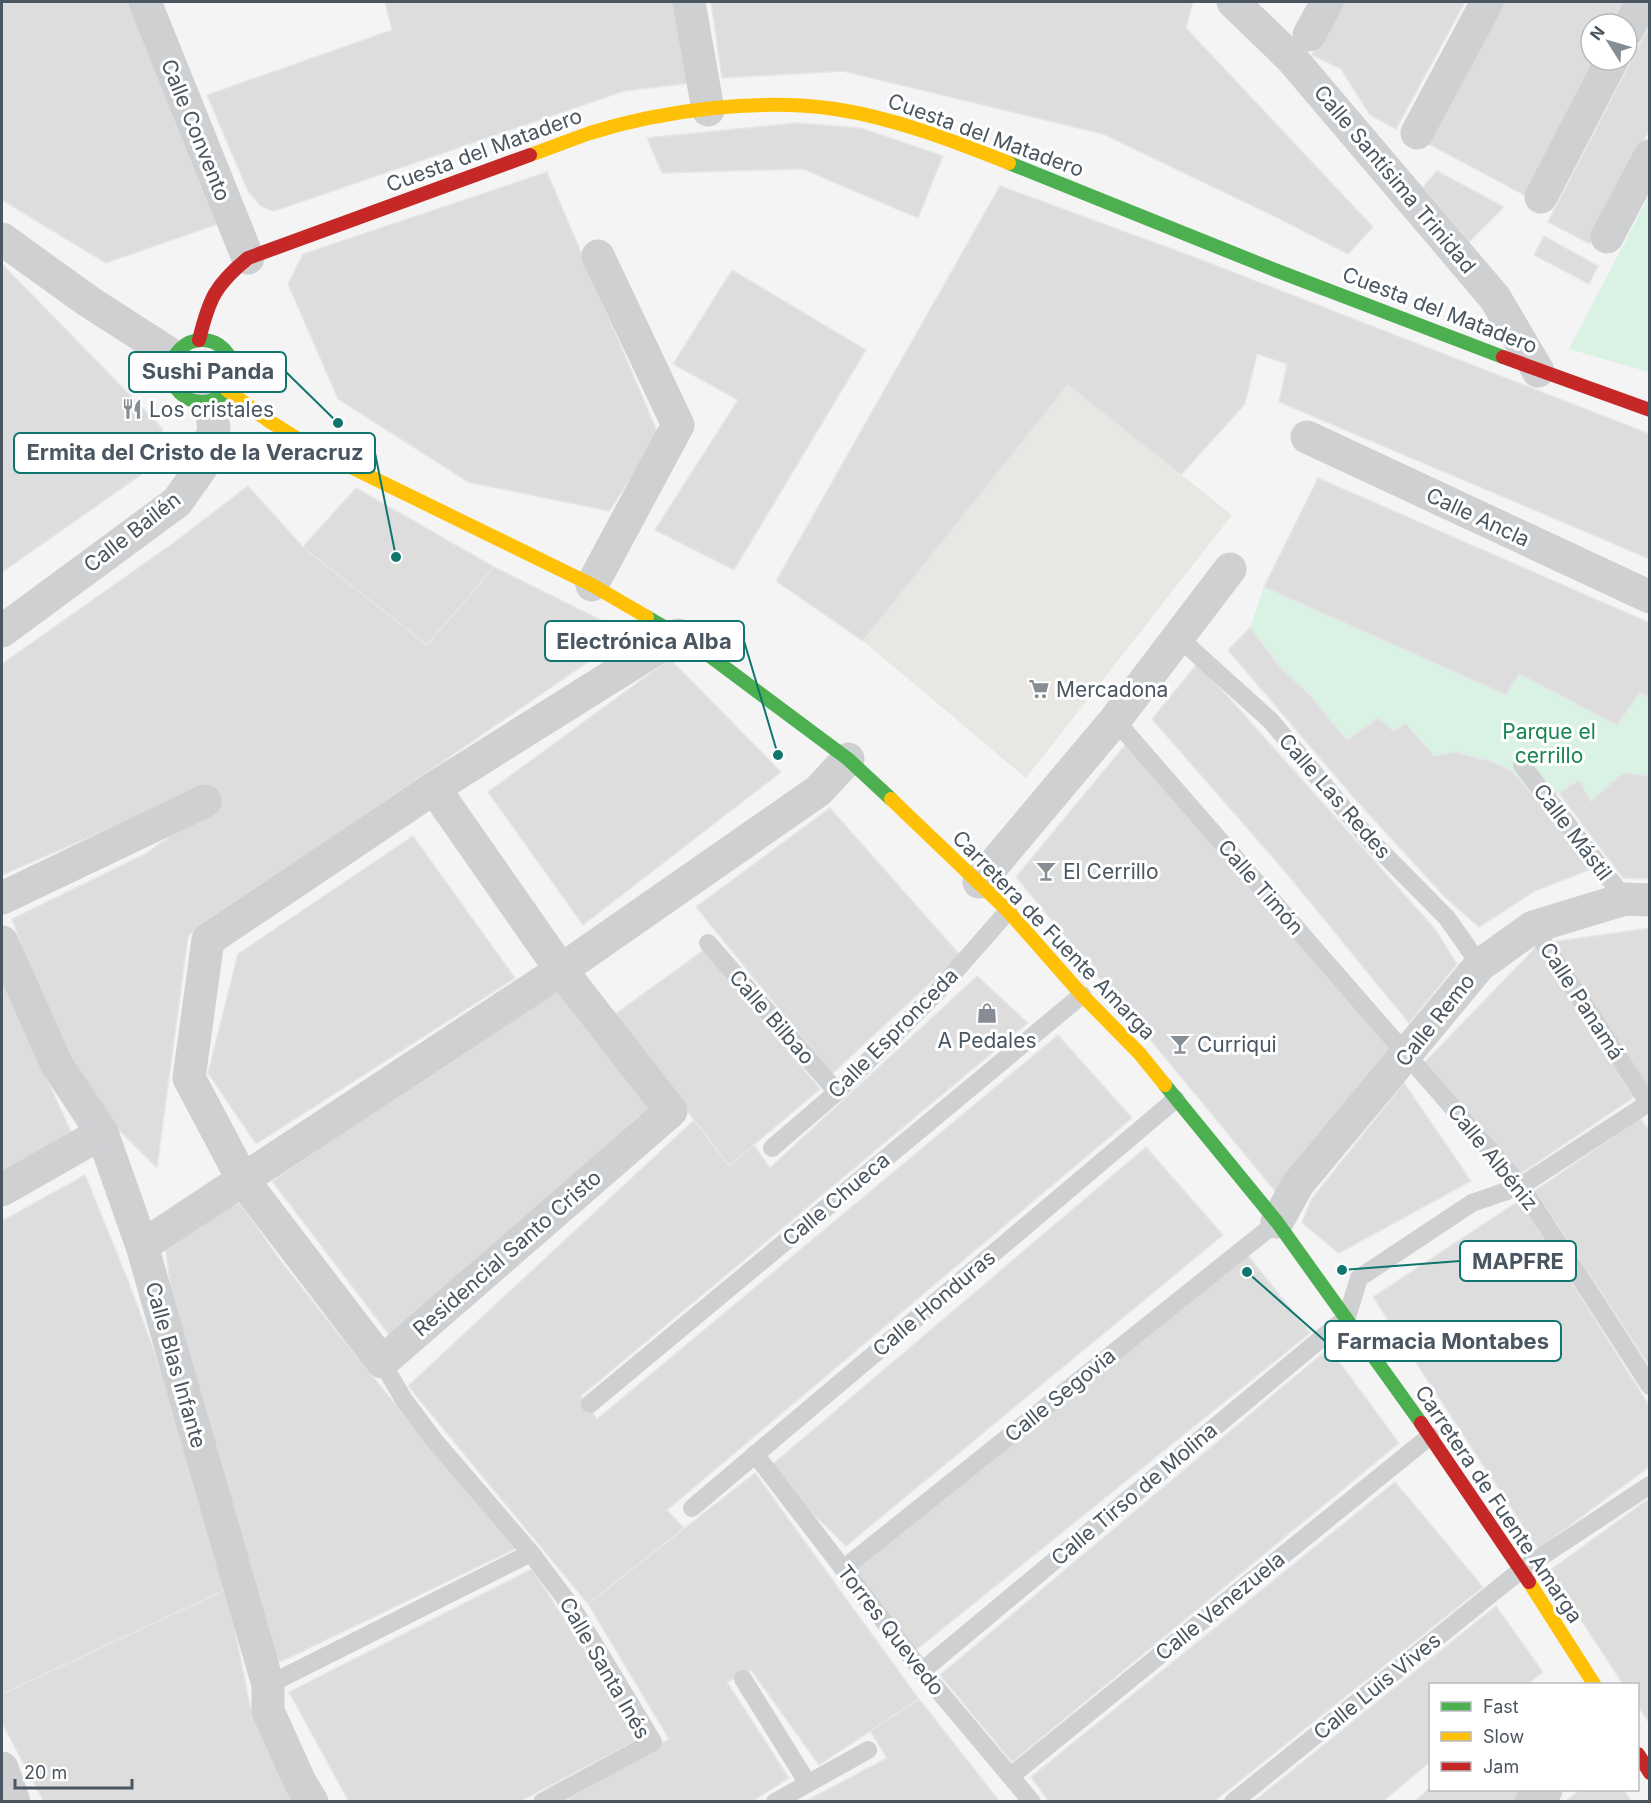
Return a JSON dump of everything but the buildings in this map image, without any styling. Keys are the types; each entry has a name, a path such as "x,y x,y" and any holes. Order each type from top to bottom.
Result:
{"street":[{"name":"Calle Convento","path":"145,2 248,258"},
{"path":"689,2 708,110"},
{"name":"Calle Santísima Trinidad","path":"1233,2 1292,59 1496,298 1538,371"},
{"path":"1309,35 1327,2"},
{"path":"1417,133 1487,2"},
{"path":"1541,197 1606,72"},
{"name":"Cuesta del Matadero","path":"187,348 209,299 225,276 248,258 591,133 628,123 708,110 764,106 817,107 872,116 993,156 1201,241 1538,371 1650,410"},
{"path":"1607,237 1650,156"},
{"path":"2,239 88,301 187,348"},
{"path":"592,585 678,425 598,256"},
{"path":"209,340 219,344 227,352 232,361 232,382 219,396 201,402 182,396 176,388 171,368 187,348 209,340"},
{"name":"Carretera de Fuente Amarga","path":"219,396 269,421 316,450 592,585 695,645 848,759 980,882 1082,995 1140,1054 1277,1221 1430,1436 1521,1570 1593,1683"},
{"name":"Calle Bailén","path":"2,631 177,502 201,468 214,429 219,396"},
{"name":"Calle Ancla","path":"1307,437 1650,597"},
{"path":"980,882 1115,720 1230,569"},
{"path":"382,1362 243,1180 189,1078 208,940 434,788 678,635"},
{"path":"142,1246 561,970 818,791 848,759"},
{"name":"Residencial Santo Cristo","path":"382,1362 671,1111 561,970 434,788"},
{"path":"2,898 205,801"},
{"name":"Calle Remo","path":"1277,1221 1298,1184 1480,965 1533,927 1637,900"},
{"name":"Calle Blas Infante","path":"2,942 57,1065 102,1133 142,1246 268,1685 268,1711 300,1782 312,1802"},
{"path":"2,1190 102,1133"},
{"path":"1639,1756 1650,1773"},
{"path":"2,1767 14,1802"},
{"path":"1531,1802 1544,1791"}],"lane":[{"name":"Calle Las Redes","path":"1178,637 1271,721 1369,839 1447,918 1480,965"},
{"name":"Calle Timón","path":"1115,720 1407,1054"},
{"name":"Calle Mástil","path":"1522,765 1637,900"},
{"name":"Calle Espronceda","path":"772,1148 837,1092 936,993 1008,911"},
{"name":"Calle Panamá","path":"1533,927 1649,1103"},
{"name":"Calle Bilbao","path":"708,943 837,1092"},
{"name":"Calle Chueca","path":"590,1404 1082,995"},
{"name":"Calle Albéniz","path":"1407,1054 1521,1186 1650,1386"},
{"name":"Calle Honduras","path":"692,1508 1176,1099"},
{"path":"1347,1317 1359,1278 1472,1203 1521,1186 1649,1103"},
{"name":"Calle Segovia","path":"843,1569 1277,1221"},
{"name":"Calle Tirso de Molina","path":"922,1671 1347,1317"},
{"name":"Calle Santa Inés","path":"382,1362 404,1400 434,1440 531,1552 573,1609 653,1742 542,1802"},
{"name":"Calle Venezuela","path":"1011,1776 1430,1436"},
{"name":"Torres Quevedo","path":"756,1454 922,1671 1011,1776 1026,1799"},
{"name":"Calle Luis Vives","path":"1233,1802 1521,1570 1650,1485"},
{"path":"268,1685 531,1552"},
{"path":"743,1680 807,1782"},
{"path":"775,1802 807,1782 868,1750"}],"shaded area":[{"path":"1068,385 1232,515 1026,778 863,641"}],"green space":[{"path":"1649,196 1650,372 1569,349"},
{"name":"Parque el cerrillo","path":"1264,587 1506,695 1519,674 1617,725 1640,693 1649,698 1649,776 1623,773 1591,801 1579,781 1559,793 1536,799 1511,770 1490,761 1454,752 1434,756 1406,724 1394,731 1377,718 1347,740 1310,695 1281,668 1250,628"}],"traffic: fast":[{"path":"1009,163 1275,270 1503,357"},
{"path":"202,340 214,342 224,349 231,359 233,371 231,383 224,393 214,400 202,402 190,400 180,393 173,383 171,371 173,359 180,349 190,342 202,340"},
{"path":"647,617 695,645 848,759 891,799"},
{"path":"1165,1085 1277,1222 1421,1423"}],"traffic: slow":[{"path":"530,155 590,133 648,118 711,108 775,105 835,109 880,118 1009,163"},
{"path":"227,390 269,421 316,450 592,585 647,617"},
{"path":"891,799 1008,911 1082,995 1140,1054 1165,1085"},
{"path":"1529,1582 1593,1683"}],"traffic: jam":[{"path":"199,340 206,314 215,294 228,276 248,258 530,155"},
{"path":"1503,357 1650,410"},
{"path":"1421,1423 1529,1582"},
{"path":"1639,1756 1650,1773"}],"place":[{"name":"Los cristales","path":"132,409"},
{"name":"Sushi Panda","path":"338,423"},
{"name":"Ermita del Cristo de la Veracruz","path":"396,557"},
{"name":"Mercadona","path":"1039,689"},
{"name":"Electrónica Alba","path":"778,755"},
{"name":"El Cerrillo","path":"1046,871"},
{"name":"A Pedales","path":"987,1013"},
{"name":"Curriqui","path":"1180,1044"},
{"name":"MAPFRE","path":"1342,1270"},
{"name":"Farmacia Montabes","path":"1247,1272"}]}
